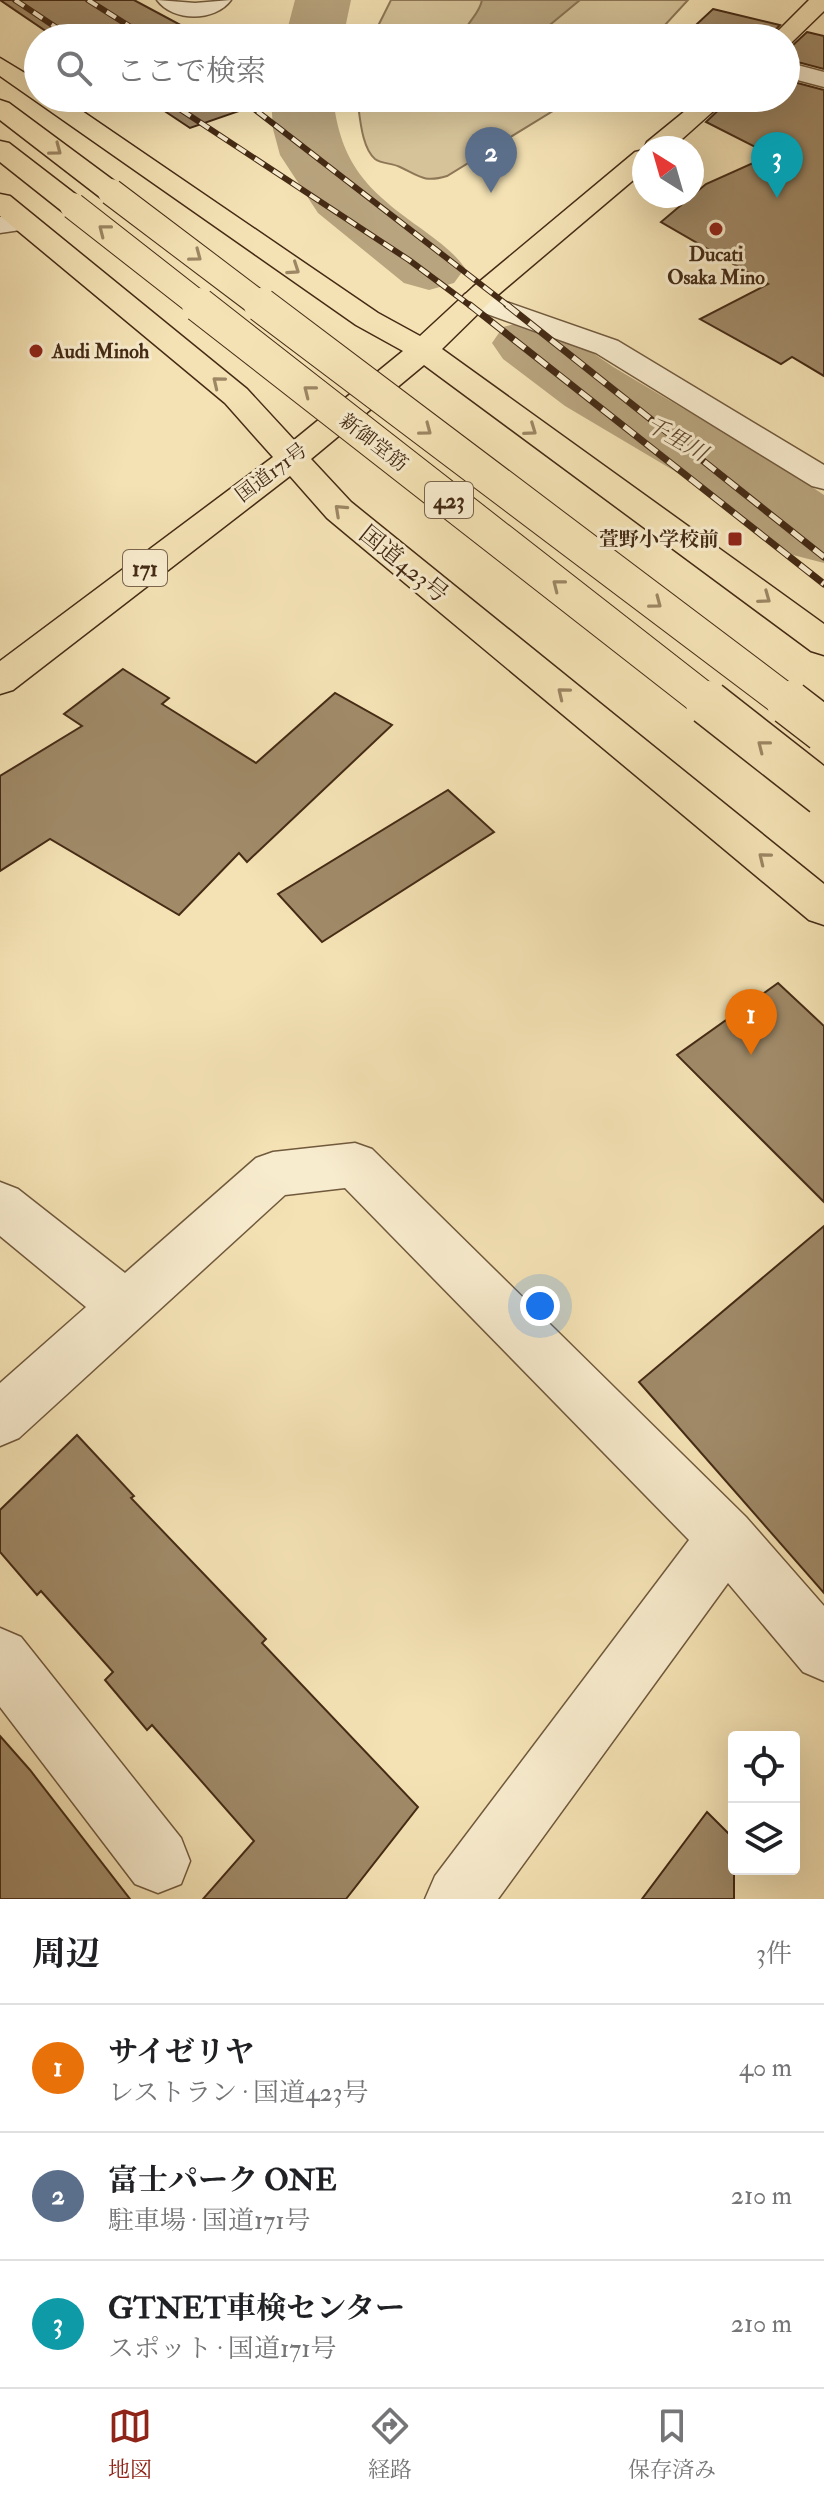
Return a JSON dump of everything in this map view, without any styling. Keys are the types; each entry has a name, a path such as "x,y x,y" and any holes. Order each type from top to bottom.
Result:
{"highway":[{"path":"797,24 822,0"},
{"path":"0,65 24,82"},
{"name":"新御堂筋","path":"0,108 824,730"},
{"path":"66,112 367,319 423,350 824,642"},
{"path":"670,136 699,112"},
{"name":"新御堂筋","path":"0,149 824,794"},
{"name":"国道171号","path":"0,681 292,458 423,350 475,300 632,168"},
{"name":"国道423号","path":"0,202 12,224 236,396 339,510 824,908"}],"street":[{"path":"168,0 192,10 209,8 220,0"},
{"path":"800,73 824,80"},
{"path":"475,300 607,347 824,479"},
{"path":"0,1419 273,1174 355,1165 726,1537 824,1651"},
{"path":"0,1205 124,1305"},
{"path":"458,1899 726,1537"},
{"path":"0,1658 158,1861"}],"shaded area":[{"path":"391,0 688,0 666,24 379,24"},
{"path":"482,0 580,0 551,24 469,24"},
{"path":"359,112 551,112 447,176 433,179 422,178 375,159 367,147"}],"building":[{"path":"0,0 134,0 179,24 35,24"},
{"path":"713,9 776,24 697,24"},
{"path":"807,32 824,36 824,69 800,63 800,38"},
{"path":"800,84 824,90 824,376 792,357 781,364 700,319 768,284 661,222 678,208 704,208 706,184 771,155 706,122 716,112 800,112"},
{"path":"166,112 236,112 190,128"},
{"path":"123,669 169,698 162,704 256,763 335,693 392,725 247,862 239,853 179,915 50,839 0,871 0,776 82,726 64,714"},
{"path":"448,790 494,832 322,942 278,894"},
{"path":"778,983 824,1026 824,1202 677,1055"},
{"path":"824,1226 824,1593 639,1382"},
{"path":"77,1435 134,1496 131,1498 266,1639 262,1643 418,1807 346,1899 203,1899 254,1841 152,1725 147,1730 105,1680 113,1672 41,1591 37,1595 0,1552 0,1510"},
{"path":"0,1736 30,1770 130,1899 0,1899"},
{"path":"707,1812 728,1833 728,1875 734,1875 734,1899 642,1899"}],"waterway":[{"name":"千里川","path":"317,24 323,0"},
{"name":"千里川","path":"303,112 313,155 342,198 361,217 429,268"},
{"name":"千里川","path":"530,343 593,389 712,458 824,535"}],"railway":[{"path":"15,0 51,24"},
{"path":"88,0 126,24"},
{"path":"184,112 409,260 472,307"},
{"path":"258,112 510,307"},
{"path":"470,305 824,584"},
{"path":"507,305 824,557"}],"place":[{"name":"富士パーク ONE","path":"491,193"},
{"name":"GTNET車検センター","path":"777,198"},
{"name":"Ducati Osaka Mino","path":"716,229"},
{"name":"Audi Minoh","path":"36,351"},
{"name":"萱野小学校前","path":"735,539"},
{"name":"サイゼリヤ","path":"751,1055"}]}
